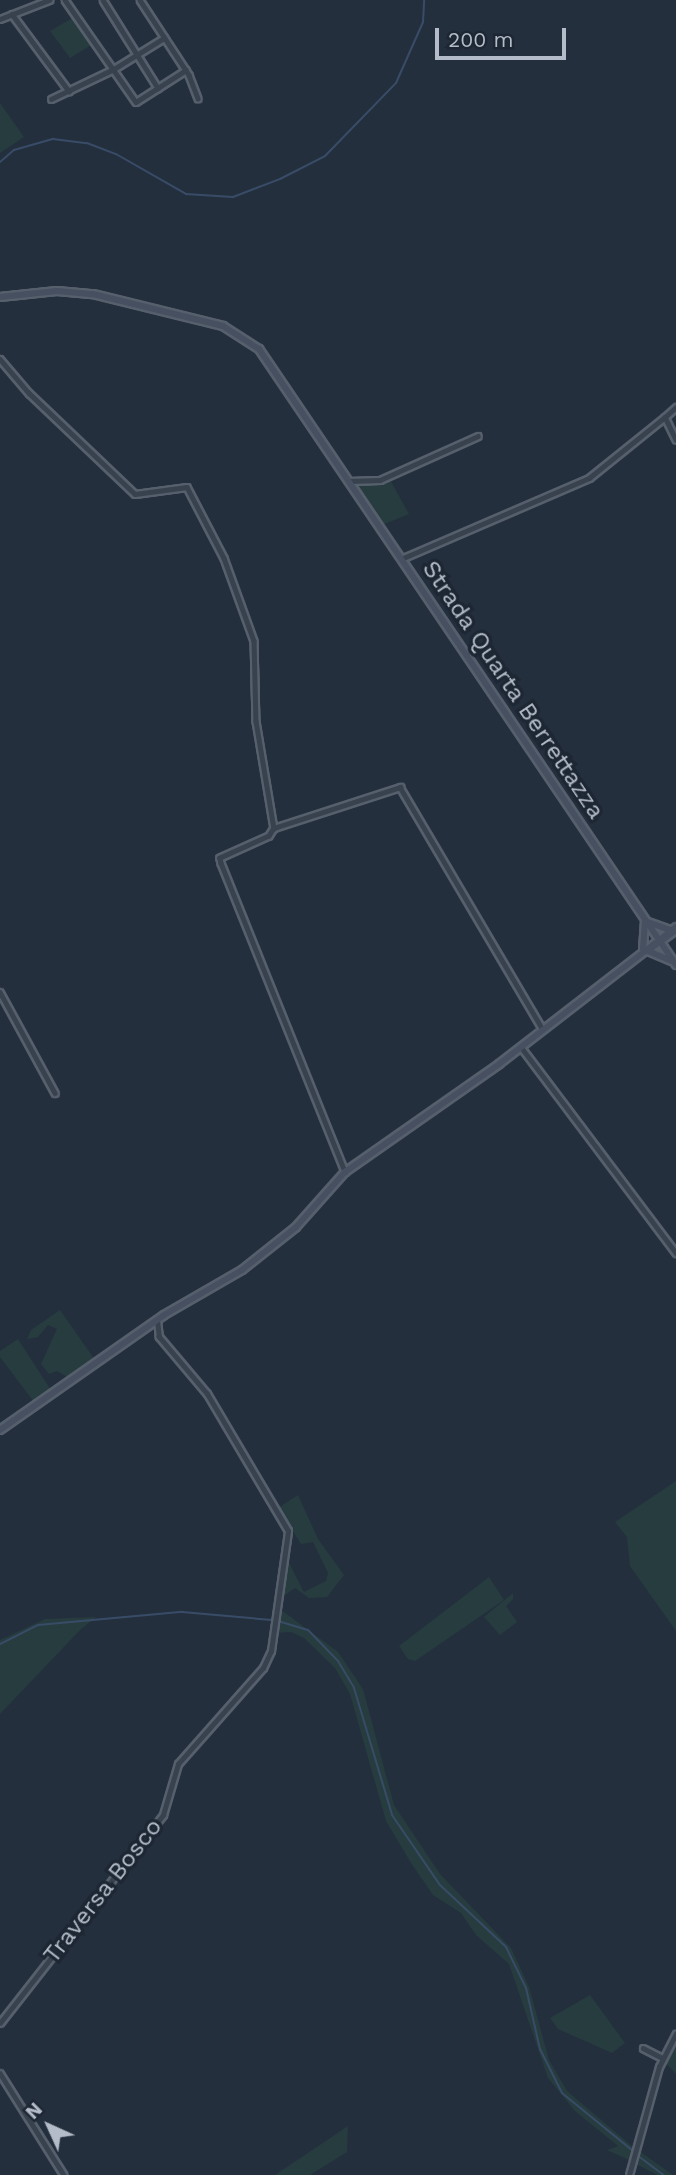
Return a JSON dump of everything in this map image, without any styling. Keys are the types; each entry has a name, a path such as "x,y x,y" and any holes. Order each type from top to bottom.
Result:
{"main road":[{"name":"Strada Quarta Berrettazza","path":"0,297 82,292 236,331 271,365 676,965"},
{"path":"645,950 645,920 674,931"},
{"path":"0,1430 157,1320 242,1270 284,1238 345,1172 520,1047 636,956 674,931"},
{"path":"645,950 676,965 674,931"}],"street":[{"path":"0,19 49,0"},
{"path":"65,0 136,102 186,70"},
{"path":"103,0 158,88"},
{"path":"140,0 186,70 198,98"},
{"path":"12,14 69,91"},
{"path":"51,99 114,69 164,38"},
{"path":"0,359 29,393 135,494 184,486 191,491 252,629 256,721 274,828"},
{"path":"401,559 589,478 676,407"},
{"path":"665,417 676,440"},
{"path":"349,481 380,480 478,436"},
{"path":"345,1172 220,858 269,836 274,828 400,787 542,1028"},
{"path":"0,992 55,1093"},
{"path":"520,1047 676,1254"},
{"name":"Traversa Bosco","path":"0,2023 163,1815 178,1764 256,1675 271,1651 288,1531 208,1394 159,1337 157,1320"},
{"path":"629,2175 663,2058 676,2034"},
{"path":"643,2048 663,2058"},
{"path":"0,2073 64,2175"}],"green space":[{"path":"74,17 93,44 70,58 50,31"},
{"path":"0,103 24,137 0,153"},
{"path":"389,478 409,514 382,525 355,484"},
{"path":"60,1310 95,1360 69,1378 57,1371 49,1374 41,1364 57,1329 48,1325 38,1337 27,1339 31,1330"},
{"path":"18,1339 51,1390 34,1402 0,1357 0,1351"},
{"path":"676,1481 676,1631 630,1566 627,1537 615,1522"},
{"path":"298,1495 318,1539 344,1575 327,1597 309,1598 295,1588 282,1597 288,1561 304,1592 326,1581 328,1573 313,1542 301,1544 278,1508"},
{"path":"489,1577 504,1600 415,1661 408,1659 399,1646"},
{"path":"513,1593 513,1599 506,1606 517,1622 500,1635 484,1617"},
{"path":"280,1609 338,1652 363,1689 394,1805 440,1874 511,1948 529,1987 549,2060 567,2091 633,2147 629,2160 607,2150 618,2146 575,2111 548,2078 509,1964 476,1935 461,1913 433,1895 411,1863 386,1821 350,1694 335,1668 304,1638 291,1632 275,1633"},
{"path":"96,1617 81,1629 0,1714 0,1640 45,1619"},
{"path":"590,1995 625,2043 612,2053 558,2029 550,2018"},
{"path":"676,2037 676,2074 664,2061"},
{"path":"348,2126 347,2152 310,2175 275,2175"},
{"path":"638,2147 642,2153 673,2175 657,2175 634,2163"}],"waterway":[{"path":"0,162 14,150 53,139 87,143 116,154 186,194 233,197 280,179 325,156 396,83 423,22 424,0"},
{"path":"0,1644 38,1625 182,1612 272,1620"},
{"path":"278,1621 308,1630 338,1661 354,1688 392,1815 440,1885 506,1947 526,1988 540,2049 562,2093 633,2151"},
{"path":"637,2155 664,2175"}]}
